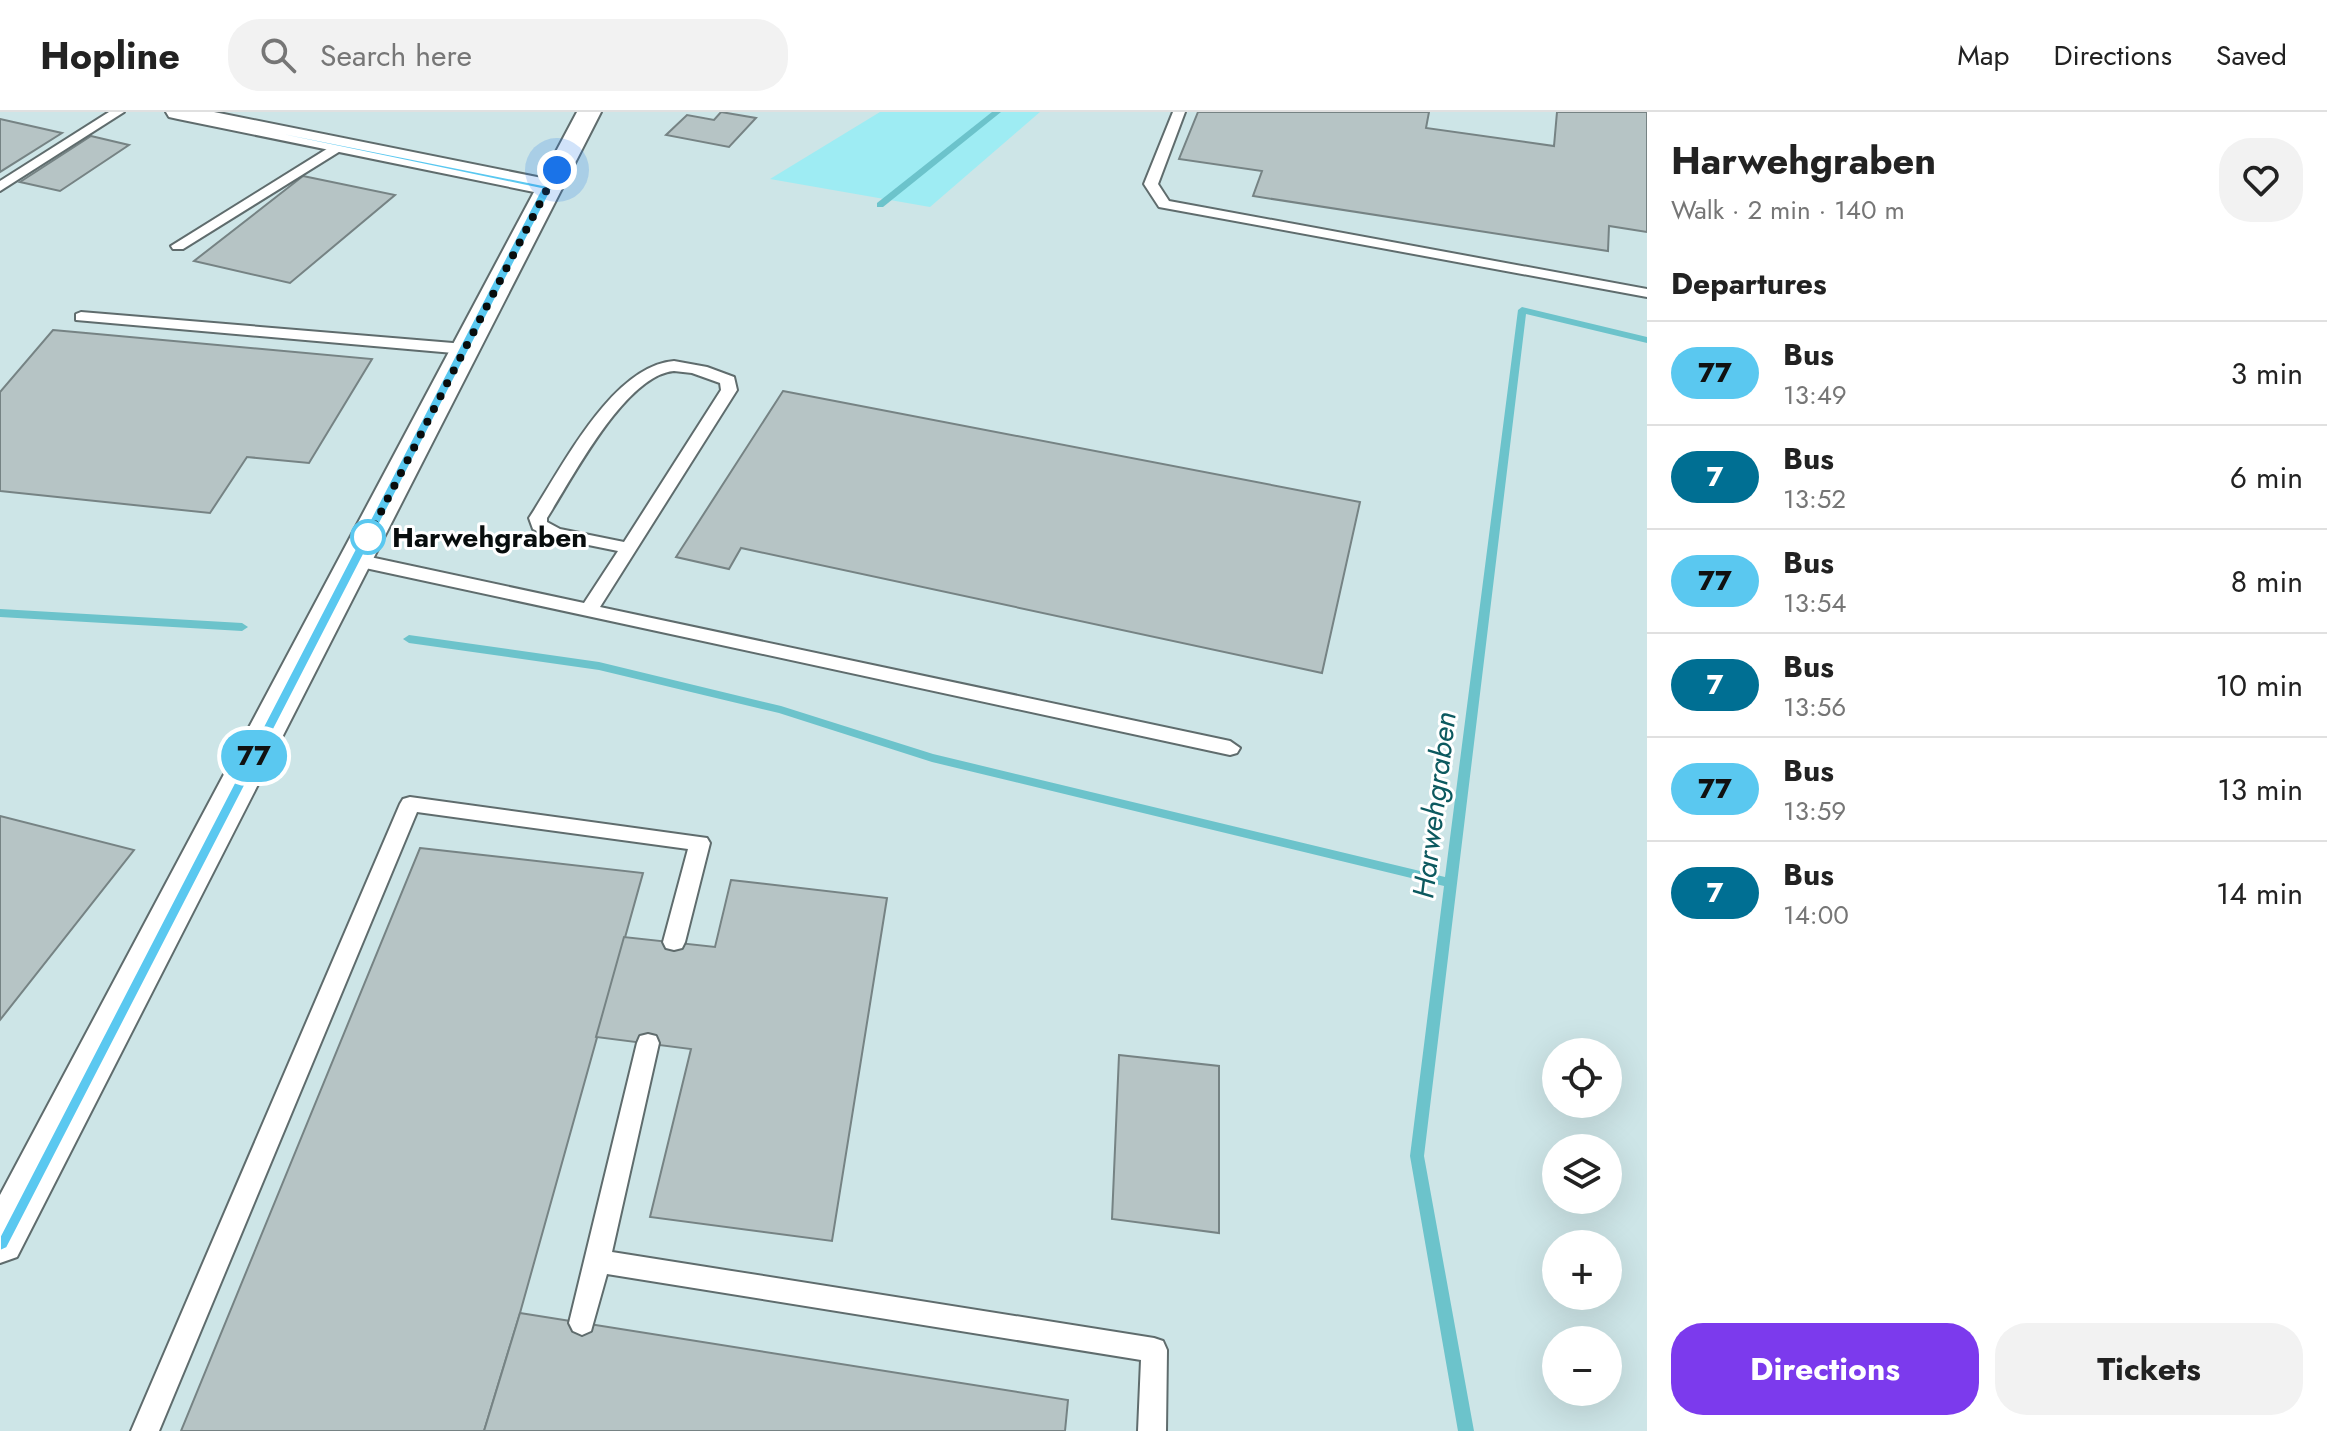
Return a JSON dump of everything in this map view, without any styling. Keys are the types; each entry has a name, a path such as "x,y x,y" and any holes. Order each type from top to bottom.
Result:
{"street":[{"path":"178,112 548,187"},
{"path":"0,1242 589,112"}],"lane":[{"path":"0,187 118,112"},
{"path":"1179,112 1151,184 1164,204 1647,293"},
{"path":"178,246 343,145"},
{"path":"81,317 465,349"},
{"path":"589,610 629,548 720,406 729,390 728,380 684,366 659,367 641,376 616,403 538,518 539,525 555,533 629,548"},
{"path":"356,560 1230,748"},
{"path":"145,1431 410,804 700,843 674,942"},
{"path":"582,1323 648,1043"},
{"path":"597,1261 1154,1350 1152,1431"}],"shaded area":[{"path":"0,112 1647,112 1647,1431 0,1431"},
{"path":"880,112 1040,112 930,207 770,179"}],"building":[{"path":"721,112 756,118 729,147 666,135 687,115 714,120"},
{"path":"1198,112 1429,112 1426,128 1554,146 1557,112 1647,112 1647,232 1609,226 1608,251 1253,196 1262,171 1179,159"},
{"path":"0,119 62,133 0,172"},
{"path":"91,136 129,145 60,191 20,182"},
{"path":"303,176 395,195 290,283 194,261"},
{"path":"53,330 372,359 309,463 247,457 210,513 0,491 0,392"},
{"path":"783,391 1360,502 1322,673 741,548 729,569 676,557"},
{"path":"0,816 134,850 0,1020"},
{"path":"420,848 643,873 484,1431 181,1431"},
{"path":"731,880 887,898 832,1241 650,1217 691,1049 596,1037 624,937 715,947"},
{"path":"1119,1055 1219,1066 1219,1233 1112,1219"},
{"path":"520,1313 1068,1400 1065,1431 484,1431"}],"waterway":[{"path":"880,205 997,112"},
{"name":"Harwehgraben","path":"1451,883 1522,310 1647,340"},
{"path":"0,613 242,627"},
{"path":"409,639 599,666 781,710 932,758 1451,883"},
{"name":"Harwehgraben","path":"1451,883 1417,1156 1466,1431"}],"bus line":[{"name":"77","path":"0,1242 548,187 178,112"}],"place":[{"name":"Harwehgraben","path":"368,537"}],"route":[{"path":"368,537 557,170"}]}
